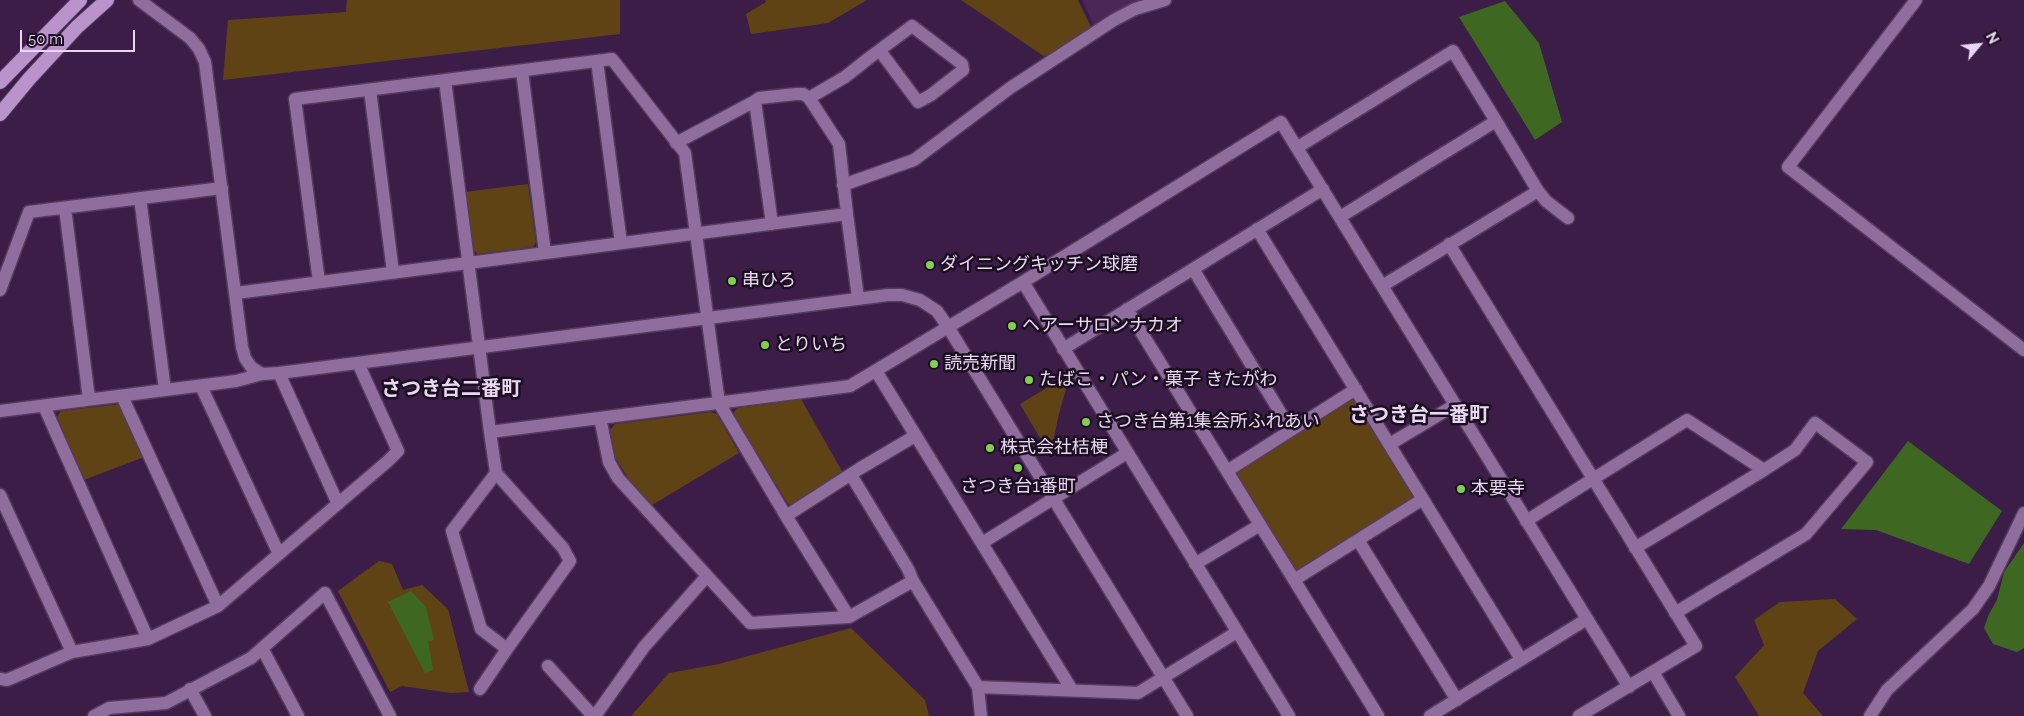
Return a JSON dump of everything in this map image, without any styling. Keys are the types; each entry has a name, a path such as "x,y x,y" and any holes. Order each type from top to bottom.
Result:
{"highway":[{"path":"0,82 80,0"},
{"path":"0,114 77,27 107,0"}],"street":[{"path":"139,0 190,38 205,62 245,358 251,367 262,374"},
{"path":"843,185 914,160 1019,81 1114,20 1134,9 1165,0"},
{"path":"1916,0 1788,168 2024,350"},
{"path":"809,98 845,77 912,26 962,64 963,70 931,95 918,102 880,51"},
{"path":"1298,147 1453,51 1546,202 1568,218"},
{"path":"319,282 295,99 612,59 685,153 706,319 719,403 849,617"},
{"path":"597,61 620,243"},
{"path":"522,70 545,253"},
{"path":"445,80 496,473 563,548 570,561 506,649 480,689"},
{"path":"370,90 393,272"},
{"path":"676,142 759,98 796,94 803,94 809,98 838,144 858,298"},
{"path":"755,100 772,224"},
{"path":"1340,216 1496,121"},
{"path":"490,432 822,389 843,388 856,384 1281,122 1629,687"},
{"path":"0,290 29,212 222,188"},
{"path":"1063,350 1323,189"},
{"path":"1382,286 1538,190"},
{"path":"140,198 165,390"},
{"path":"65,208 89,400"},
{"path":"236,292 847,214"},
{"path":"1257,229 1522,659"},
{"path":"1449,244 1696,646 1579,716"},
{"path":"1193,269 1291,430"},
{"path":"1023,282 1289,716"},
{"path":"0,411 201,386 236,381 262,374 706,319 858,298 888,295 910,296 937,311 948,327 1187,716"},
{"path":"1127,309 1378,716"},
{"path":"0,679 7,680 72,652 148,639 218,606 388,461 398,450 358,362"},
{"path":"876,371 1072,690"},
{"path":"279,373 338,504"},
{"path":"201,386 279,554"},
{"path":"1227,471 1356,389"},
{"path":"122,396 218,606"},
{"path":"1390,444 1455,405"},
{"path":"44,406 148,639"},
{"path":"600,418 609,462 618,478 750,623 849,617 912,581"},
{"path":"1526,521 1687,420 1764,470"},
{"path":"1635,548 1795,450 1815,423 1867,462 1806,534 1675,613"},
{"path":"786,516 915,436"},
{"path":"982,543 1127,453"},
{"path":"496,473 452,531 481,629 506,649"},
{"path":"851,475 908,569 912,581 978,687 981,716"},
{"path":"0,495 72,652"},
{"path":"1294,580 1423,499"},
{"path":"1870,716 1887,690 1973,609 1989,586 2024,512"},
{"path":"1195,564 1260,524"},
{"path":"1358,540 1457,700"},
{"path":"548,666 594,716 644,647 707,576"},
{"path":"102,714 109,708 166,703 251,658 325,593 390,716"},
{"path":"1430,716 1587,619"},
{"path":"978,687 1138,693 1237,632"},
{"path":"262,648 298,716"},
{"path":"1653,672 1679,716"},
{"path":"190,689 205,716"}],"shaded area":[{"path":"347,0 620,0 620,34 223,80 228,20 346,12"},
{"path":"765,0 867,0 828,23 751,34 746,14 766,2"},
{"path":"961,0 1078,0 1092,29 1048,59"},
{"path":"1082,0 1147,0 1095,28"},
{"path":"1505,1 1539,43 1562,122 1535,140 1459,17"},
{"path":"528,184 536,242 533,247 478,254 473,250 465,192"},
{"path":"1070,374 1058,418 1050,455 1020,404"},
{"path":"801,399 843,473 794,505 788,504 733,414 737,408"},
{"path":"1351,399 1358,402 1412,494 1413,500 1299,571 1294,569 1235,476 1238,470"},
{"path":"120,404 144,457 84,480 57,417 61,411"},
{"path":"711,412 717,414 739,453 652,505 633,486 615,457 610,430 615,424"},
{"path":"1908,441 2002,511 1969,564 1876,530 1841,529"},
{"path":"2024,543 2024,648 2017,652 1993,644 1984,628 1997,600 2004,572"},
{"path":"379,561 392,564 403,590 422,585 448,609 469,692 451,693 402,686 390,692 338,591"},
{"path":"411,591 426,607 434,640 428,641 433,670 425,673 388,602"},
{"path":"1835,599 1857,619 1818,651 1803,693 1823,716 1759,716 1735,677 1764,645 1754,620 1780,602"},
{"path":"851,628 925,700 929,716 631,716 669,673 719,664"}],"place":[{"name":"ダイニングキッチン球磨","path":"930,265"},
{"name":"串ひろ","path":"732,281"},
{"name":"ヘアーサロンナカオ","path":"1012,326"},
{"name":"とりいち","path":"765,345"},
{"name":"読売新聞","path":"934,364"},
{"name":"たばこ・パン・菓子 きたがわ","path":"1029,380"},
{"name":"さつき台第1集会所ふれあい","path":"1086,422"},
{"name":"株式会社桔梗","path":"990,448"},
{"name":"さつき台1番町","path":"1018,468"},
{"name":"本要寺","path":"1461,489"}],"district":[{"name":"さつき台二番町","path":"451,389"},
{"name":"さつき台一番町","path":"1419,415"}]}
